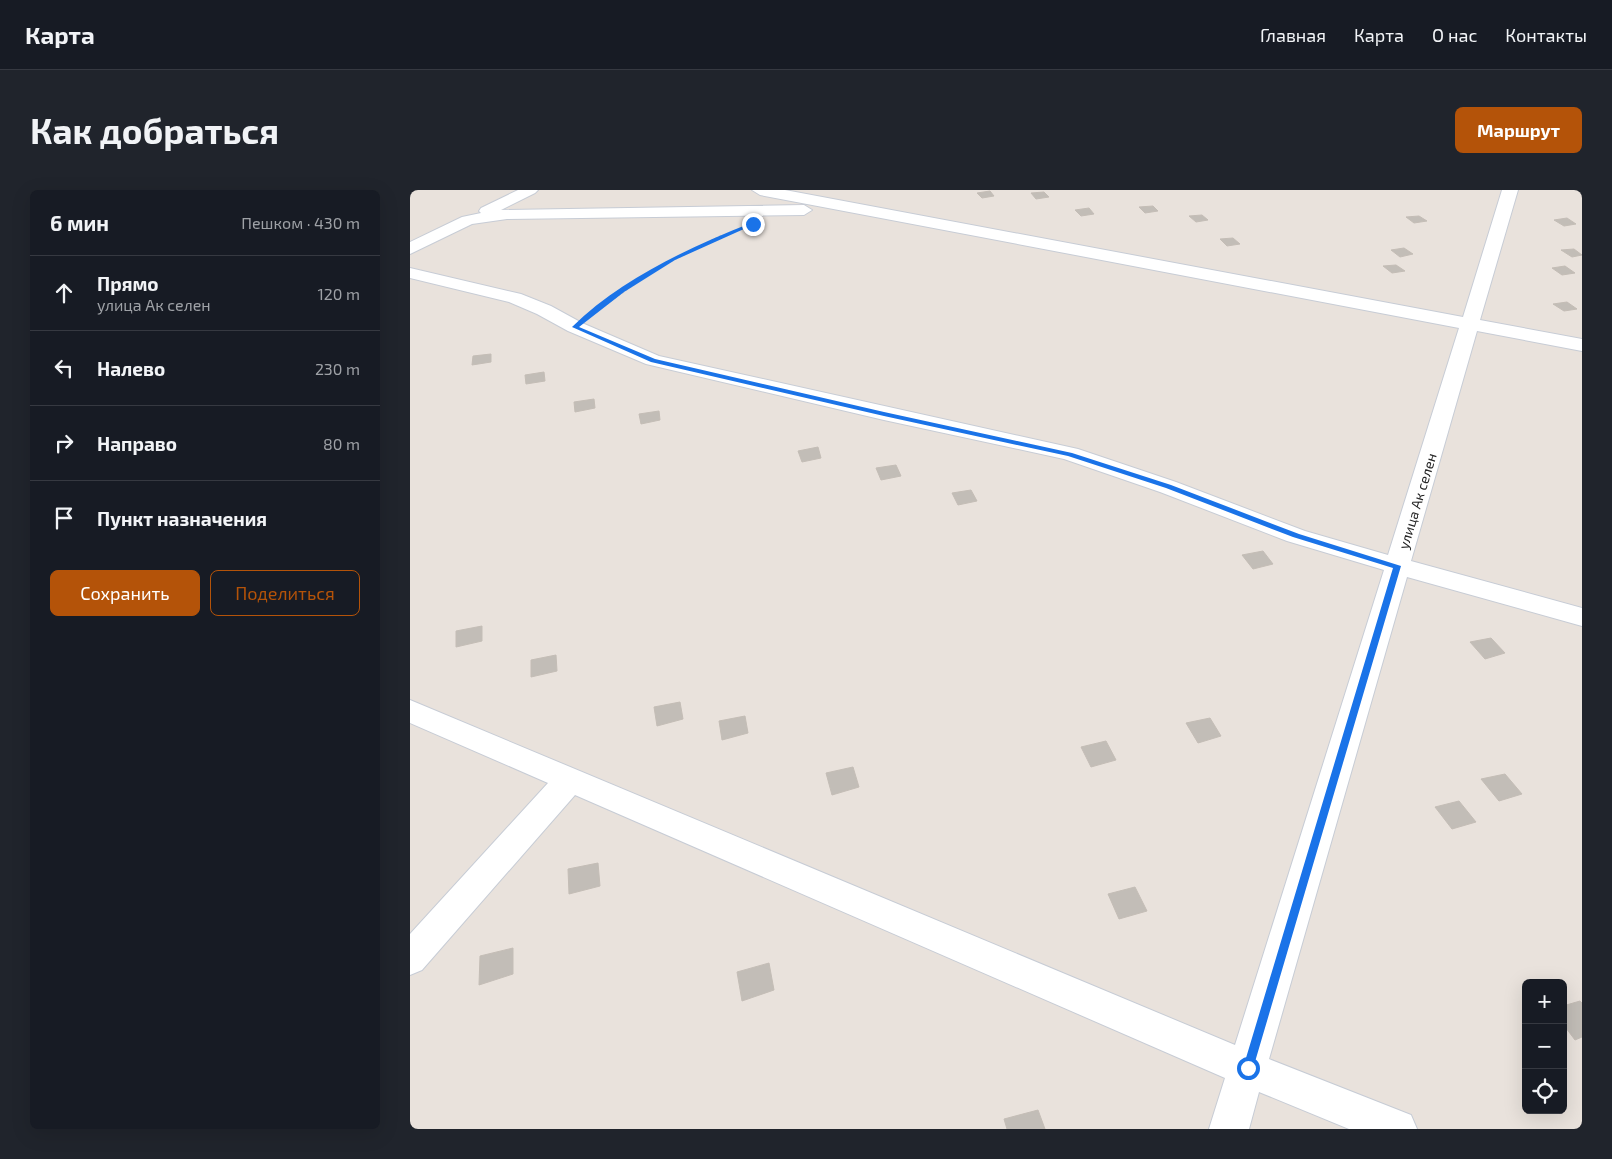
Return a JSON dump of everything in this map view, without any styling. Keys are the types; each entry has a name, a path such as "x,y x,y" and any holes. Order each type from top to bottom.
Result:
{"street":[{"path":"410,249 530,190"},
{"path":"760,190 1582,345"},
{"name":"улица Ак селен","path":"1230,1129 1510,190"},
{"path":"468,220 525,214 863,209"},
{"path":"410,273 515,298 544,310 575,327 653,360 884,414 1070,454 1168,487 1296,536 1582,617"},
{"path":"410,712 1248,1068 1397,1129"},
{"path":"410,959 570,780"}],"path":[{"path":"575,327 622,291 659,268 728,234"}],"building":[{"path":"990,191 994,196 982,198 977,193"},
{"path":"1044,192 1049,197 1036,199 1031,193"},
{"path":"1153,206 1158,211 1145,213 1139,207"},
{"path":"1089,208 1094,214 1081,216 1075,210"},
{"path":"1202,215 1208,220 1196,222 1189,216"},
{"path":"1419,216 1427,221 1414,223 1406,217"},
{"path":"1567,218 1576,224 1564,226 1554,220"},
{"path":"1233,238 1240,244 1227,246 1220,239"},
{"path":"1404,248 1413,254 1400,257 1391,250"},
{"path":"1574,249 1582,255 1572,257 1561,250"},
{"path":"1396,265 1405,271 1392,273 1383,266"},
{"path":"1565,266 1575,273 1562,275 1552,268"},
{"path":"1567,302 1577,309 1564,311 1553,304"},
{"path":"491,354 491,362 472,365 473,356"},
{"path":"544,372 545,381 526,384 525,375"},
{"path":"594,399 595,408 575,412 574,402"},
{"path":"659,411 660,420 641,424 639,414"},
{"path":"818,447 821,458 802,462 798,451"},
{"path":"896,465 901,476 881,480 876,468"},
{"path":"971,490 977,501 958,505 952,493"},
{"path":"1263,551 1273,564 1253,569 1242,555"},
{"path":"482,626 482,641 456,647 456,631"},
{"path":"1491,638 1505,653 1485,659 1470,642"},
{"path":"556,655 557,671 531,677 531,660"},
{"path":"680,702 683,719 657,726 654,707"},
{"path":"745,716 748,733 722,740 719,721"},
{"path":"1210,718 1221,736 1198,743 1186,723"},
{"path":"1106,741 1116,760 1091,767 1081,747"},
{"path":"853,767 859,787 832,795 826,773"},
{"path":"1505,774 1522,794 1499,801 1481,779"},
{"path":"1459,801 1476,822 1452,829 1435,807"},
{"path":"598,863 600,886 569,894 568,869"},
{"path":"1135,887 1147,911 1119,919 1108,894"},
{"path":"513,948 513,974 479,985 480,956"},
{"path":"769,963 774,990 742,1001 737,972"},
{"path":"1580,1001 1582,1003 1582,1037 1575,1040 1567,1029 1567,1005"},
{"path":"1038,1110 1045,1129 1007,1129 1004,1119"}],"route":[{"path":"753,224 711,240 674,258 622,291 575,327 653,360 884,414 1070,454 1168,487 1296,536 1398,566 1248,1068"}]}
